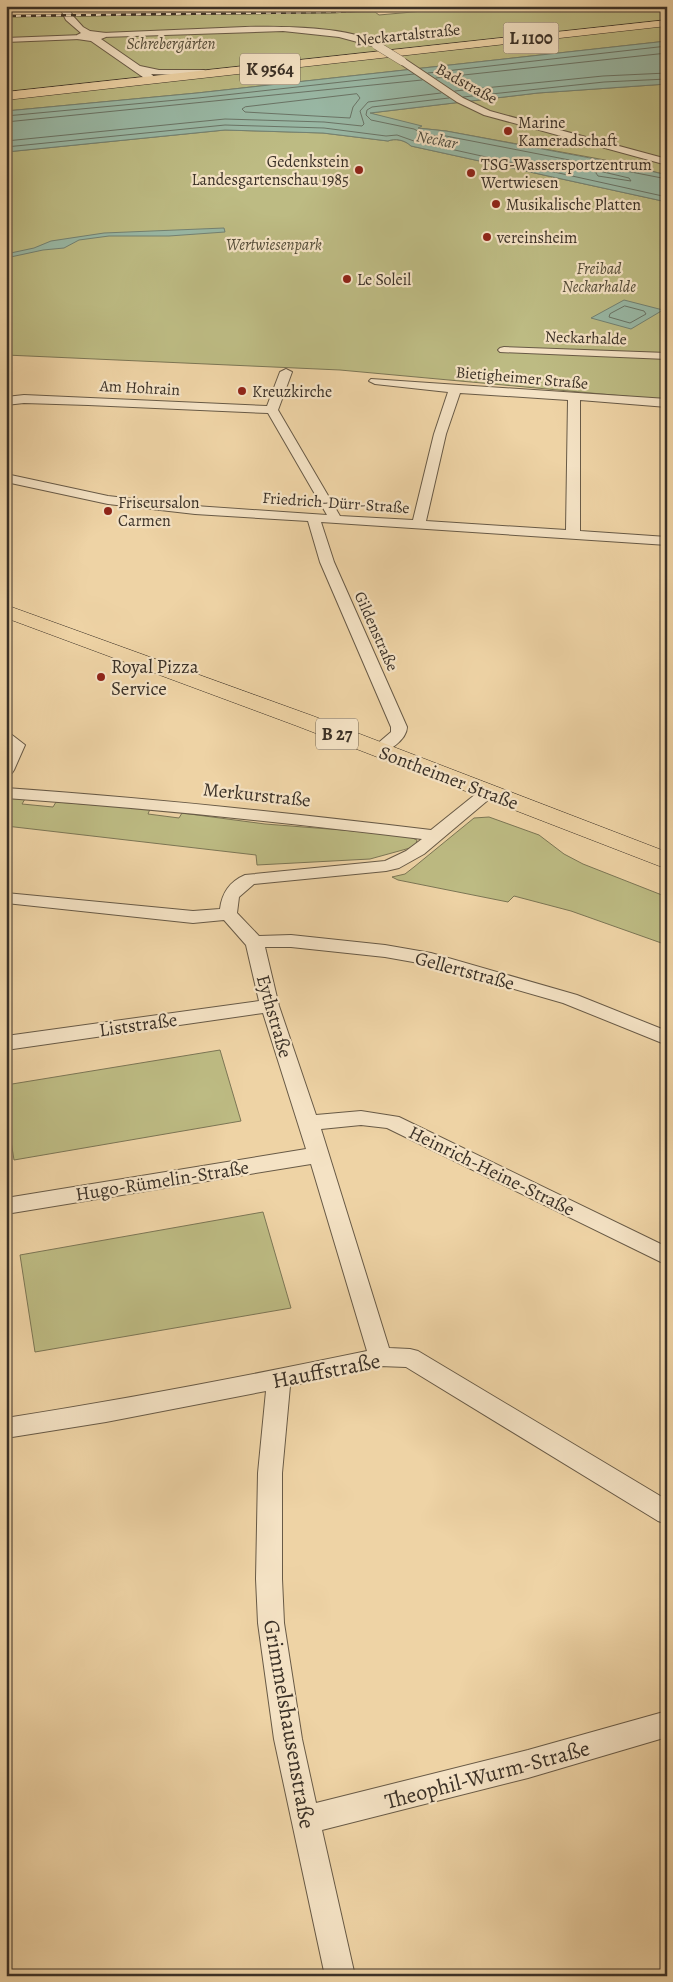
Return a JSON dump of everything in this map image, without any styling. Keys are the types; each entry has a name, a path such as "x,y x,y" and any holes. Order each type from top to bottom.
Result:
{"main road":[{"name":"Neckartalstraße","path":"6,96 153,80 378,49 667,24"},
{"name":"Neckartalstraße","path":"153,80 170,80 409,56 667,28"},
{"name":"Sontheimer Straße","path":"6,611 378,750 667,861"}],"street":[{"path":"63,6 64,12 74,23 153,80"},
{"name":"Badstraße","path":"6,40 210,30 286,29 338,33 378,49 474,108 506,120 667,162"},
{"path":"137,68 159,73 204,73"},
{"name":"Neckarhalde","path":"504,350 667,356"},
{"path":"286,372 272,410 335,518"},
{"name":"Bietigheimer Straße","path":"375,381 457,389 469,388 667,403"},
{"path":"419,525 440,434 454,391 457,389"},
{"path":"573,535 574,397"},
{"name":"Am Hohrain","path":"6,401 24,399 88,401 272,410"},
{"name":"Friedrich-Dürr-Straße","path":"6,478 80,494 160,507 667,541"},
{"name":"Gildenstraße","path":"313,517 327,562 400,727 399,733 378,750"},
{"path":"6,738 17,745 6,770"},
{"path":"6,898 193,917 228,914 230,896 244,882 251,879 386,866 403,860 418,852 488,792"},
{"name":"Merkurstraße","path":"6,793 274,816 435,836"},
{"name":"Eythstraße","path":"228,914 255,943 270,1006 380,1357"},
{"name":"Gellertstraße","path":"255,943 277,940 300,942 385,951 431,959 570,999 667,1038"},
{"name":"Liststraße","path":"6,1043 270,1006"},
{"name":"Heinrich-Heine-Straße","path":"308,1124 350,1117 378,1118 392,1122 667,1257"},
{"name":"Hugo-Rümelin-Straße","path":"6,1206 317,1154"},
{"name":"Hauffstraße","path":"6,1428 106,1412 279,1379 380,1357 410,1358 667,1513"},
{"name":"Grimmelshausenstraße","path":"279,1379 270,1473 269,1579 271,1623 288,1739 340,1976"},
{"name":"Theophil-Wurm-Straße","path":"306,1820 528,1764 667,1724"}],"green space":[{"name":"Schrebergärten","path":"479,6 667,6 667,41 197,93 6,111 6,17 375,12 379,15"},
{"path":"667,84 667,175 616,162 446,131 417,128 370,113 538,93"},
{"name":"Wertwiesenpark","path":"225,130 323,133 388,141 400,140 411,146 667,202 667,400 340,370 6,355 6,152"},
{"path":"6,797 25,799 22,804 53,807 56,802 150,809 148,814 179,818 182,813 265,824 405,835 417,840 416,844 410,848 370,859 257,865 256,855 6,826"},
{"path":"489,817 539,835 564,854 583,864 667,897 667,945 571,911 514,896 508,902 398,880 392,877 405,874 474,818"},
{"path":"220,1050 241,1121 14,1160 6,1109 6,1085"},
{"path":"263,1212 291,1308 35,1352 20,1255"}],"water":[{"name":"Neckar","path":"667,41 667,84 538,93 370,113 422,126 418,128 446,131 617,163 667,175 667,202 411,146 400,140 388,141 323,133 225,130 6,152 6,111 197,93"},
{"path":"224,228 225,232 169,236 109,236 79,240 64,248 43,250 6,258 6,254 34,248 51,241 104,233"},
{"path":"624,300 663,310 631,329 591,318"}],"railway":[{"path":"91,8 131,6"},
{"path":"6,16 335,12 440,6"}],"place":[{"name":"Marine Kameradschaft","path":"508,131"},
{"name":"Gedenkstein Landesgartenschau 1985","path":"359,170"},
{"name":"TSG-Wassersportzentrum Wertwiesen","path":"471,173"},
{"name":"Musikalische Platten","path":"496,204"},
{"name":"vereinsheim","path":"487,237"},
{"name":"Le Soleil","path":"347,279"},
{"name":"Kreuzkirche","path":"242,391"},
{"name":"Friseursalon Carmen","path":"108,511"},
{"name":"Royal Pizza Service","path":"101,677"}],"park label":[{"name":"Freibad Neckarhalde","path":"599,277"}]}
